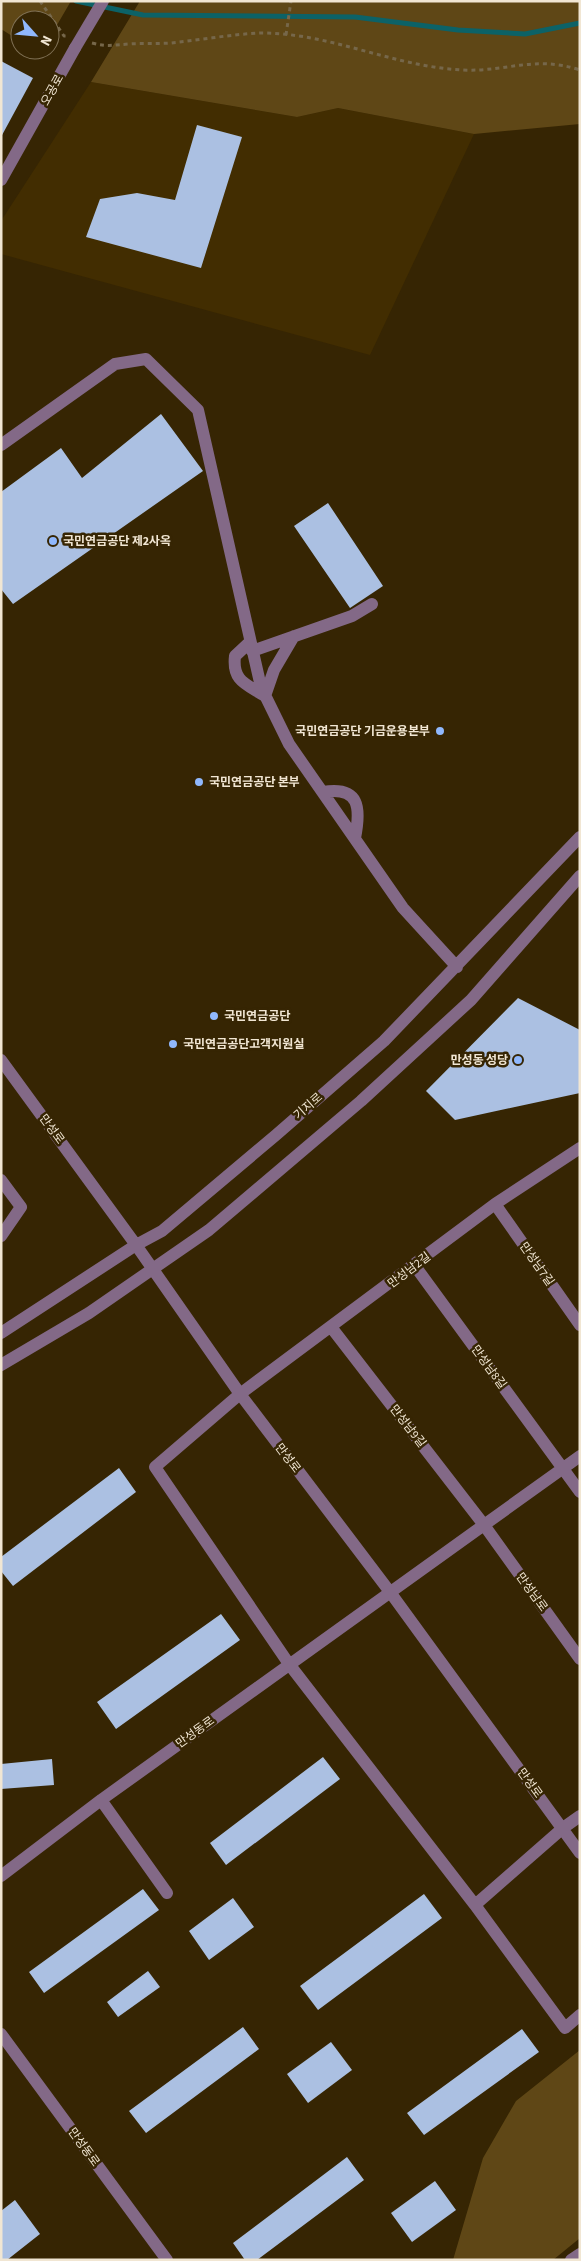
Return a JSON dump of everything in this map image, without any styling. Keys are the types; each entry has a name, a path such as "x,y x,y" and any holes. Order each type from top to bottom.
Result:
{"street":[{"name":"오공로","path":"1,180 75,48 104,1"},
{"path":"1,445 116,364 146,359 198,410 260,687 289,744 403,908 457,967"},
{"path":"265,696 239,680 234,667 235,656 251,646 294,636 352,616 372,604"},
{"path":"265,696 274,670 294,636"},
{"path":"322,792 336,789 350,796 358,805 359,819 354,838"},
{"name":"기지로","path":"1,1333 136,1245 162,1231 384,1041 580,837"},
{"path":"1,1365 89,1313 154,1270 217,1224 361,1101 470,1000 580,876"},
{"name":"만성로","path":"3,1066 136,1245 240,1394 390,1592 580,1853"},
{"name":"만성남2길","path":"289,1664 155,1467 240,1394 415,1266 495,1204 579,1150"},
{"path":"1,1180 21,1206 1,1236"},
{"name":"만성남7길","path":"495,1204 580,1325"},
{"name":"만성남8길","path":"415,1266 563,1468"},
{"name":"만성남9길","path":"331,1327 484,1525"},
{"path":"390,1592 580,1456"},
{"path":"563,1468 580,1492"},
{"name":"만성남로","path":"484,1525 580,1659"},
{"name":"만성동로","path":"1,1876 101,1800 390,1592"},
{"path":"289,1664 475,1905 565,2028 580,2015"},
{"path":"101,1800 167,1893"},
{"path":"475,1905 563,1828 580,1816"},
{"name":"만성동로","path":"1,2034 167,2260"},
{"path":"571,2260 580,2254"}],"path":[{"path":"286,35 291,1"},
{"path":"128,44 169,43 262,33 313,37 376,55 449,69 466,70 540,62 564,64 580,70"}],"shaded area":[{"path":"1,1 71,1 60,20 60,10 10,10 10,35 1,29"},
{"path":"140,1 580,1 580,124 474,134 338,108 297,117 91,82"},
{"path":"91,82 297,117 338,108 474,134 370,355 1,254 1,221"},
{"path":"580,2050 580,2238 553,2260 453,2260 483,2158 516,2101"}],"building":[{"path":"1,61 33,78 1,137"},
{"path":"197,125 242,137 201,268 86,237 100,199 137,193 175,200"},
{"name":"국민연금공단 제2사옥","path":"161,414 203,471 13,604 1,589 1,492 61,448 82,478"},
{"path":"328,503 383,586 350,608 294,526"},
{"name":"만성동 성당","path":"518,998 580,1030 580,1093 455,1120 426,1091"},
{"path":"119,1468 136,1492 13,1586 1,1571 1,1557"},
{"path":"221,1614 240,1640 116,1729 97,1702"},
{"path":"323,1757 340,1779 226,1865 210,1843"},
{"path":"52,1759 54,1785 1,1789 1,1764"},
{"path":"143,1889 159,1910 44,1993 29,1972"},
{"path":"424,1894 442,1918 318,2010 300,1986"},
{"path":"233,1898 254,1927 209,1960 189,1931"},
{"path":"148,1971 160,1987 118,2017 107,2002"},
{"path":"243,2027 259,2049 146,2133 129,2111"},
{"path":"522,2029 539,2052 424,2135 407,2113"},
{"path":"331,2042 352,2070 308,2103 287,2074"},
{"path":"347,2157 364,2180 257,2260 245,2260 233,2243"},
{"path":"435,2181 456,2210 412,2242 391,2213"},
{"path":"15,2200 40,2234 7,2260 1,2260 1,2211"}],"waterway":[{"path":"76,1 143,15 355,17 458,30 525,34 580,23"}],"place":[{"name":"국민연금공단 제2사옥","path":"53,541"},
{"name":"국민연금공단 기금운용본부","path":"440,731"},
{"name":"국민연금공단 본부","path":"199,782"},
{"name":"국민연금공단","path":"214,1016"},
{"name":"국민연금공단고객지원실","path":"173,1044"},
{"name":"만성동 성당","path":"518,1060"}]}
